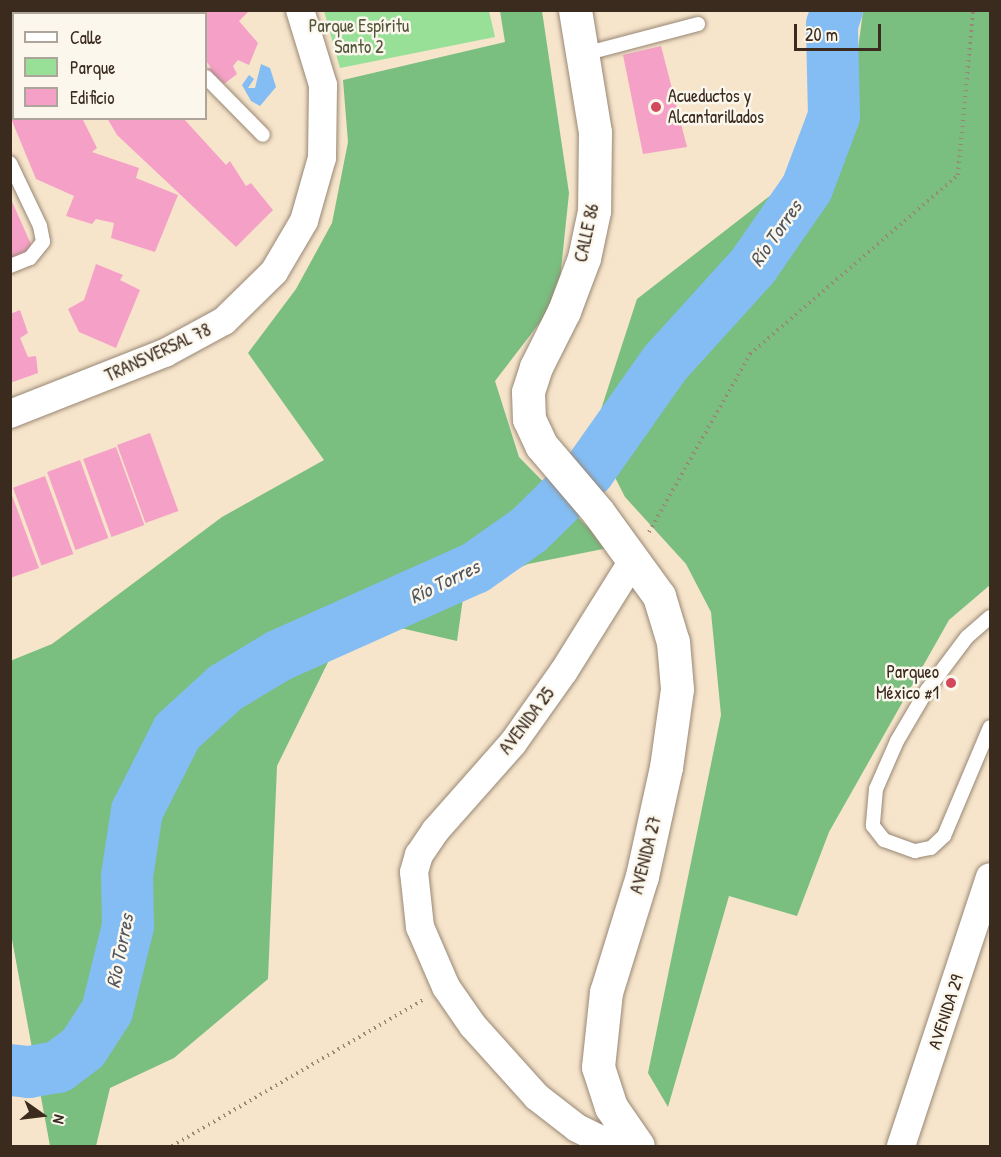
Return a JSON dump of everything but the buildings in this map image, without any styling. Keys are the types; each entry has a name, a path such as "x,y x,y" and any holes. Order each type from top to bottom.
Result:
{"street":[{"name":"TRANSVERSAL 78","path":"10,414 165,353 224,321 274,272 304,221 322,158 323,85 300,10"},
{"name":"CALLE 86","path":"575,10 595,132 594,211 584,258 564,311 536,367 528,392 529,419 541,445 598,512"},
{"name":"AVENIDA 27","path":"598,512 632,562 659,596 673,642 677,689 666,767 642,876 606,992 598,1067 611,1107 638,1146"},
{"name":"AVENIDA 25","path":"446,987 420,927 414,872 419,855 436,830 513,743 558,680 632,562"},
{"name":"AVENIDA 29","path":"901,1146 990,877"},
{"path":"446,987 498,1058 537,1097 578,1128 614,1146"}],"lane":[{"path":"584,54 698,24"},
{"path":"207,78 263,135"},
{"path":"10,163 40,226 43,242 30,258 10,266"},
{"path":"990,617 967,637 927,690 897,741 876,789 873,826 884,840 915,851 931,848 944,836 990,727"}],"path":[{"path":"632,562 750,354 958,175 973,10"},
{"path":"172,1146 446,987"}],"green space":[{"name":"Parque Espíritu Santo 2","path":"324,11 489,11 495,37 340,68"},
{"path":"500,11 542,11 569,193 558,299 495,381 519,457 608,548 528,564 464,591 457,641 392,626 332,654 277,766 268,979 174,1058 110,1088 96,1146 50,1146 11,934 10,661 52,644 222,517 324,460 248,353 296,289 332,223 348,142 343,80 505,42"},
{"path":"863,11 990,11 990,585 949,620 829,832 797,916 729,896 668,1107 648,1073 721,715 711,612 686,564 625,497 593,434 637,299 784,185 849,119"}],"water":[{"path":"261,64 270,68 276,87 260,106 251,101 242,85 249,75 254,79 248,88 255,88"}],"waterway":[{"name":"Río Torres","path":"10,1070 29,1072 58,1067 83,1048 107,1011 128,926 127,876 137,811 177,732 225,688 278,656 475,568 529,530 589,471 666,362 753,266 807,188 834,116 832,25 837,10"}],"place":[{"name":"Acueductos y Alcantarillados","path":"656,107"},
{"name":"Parqueo México #1","path":"951,683"}]}
